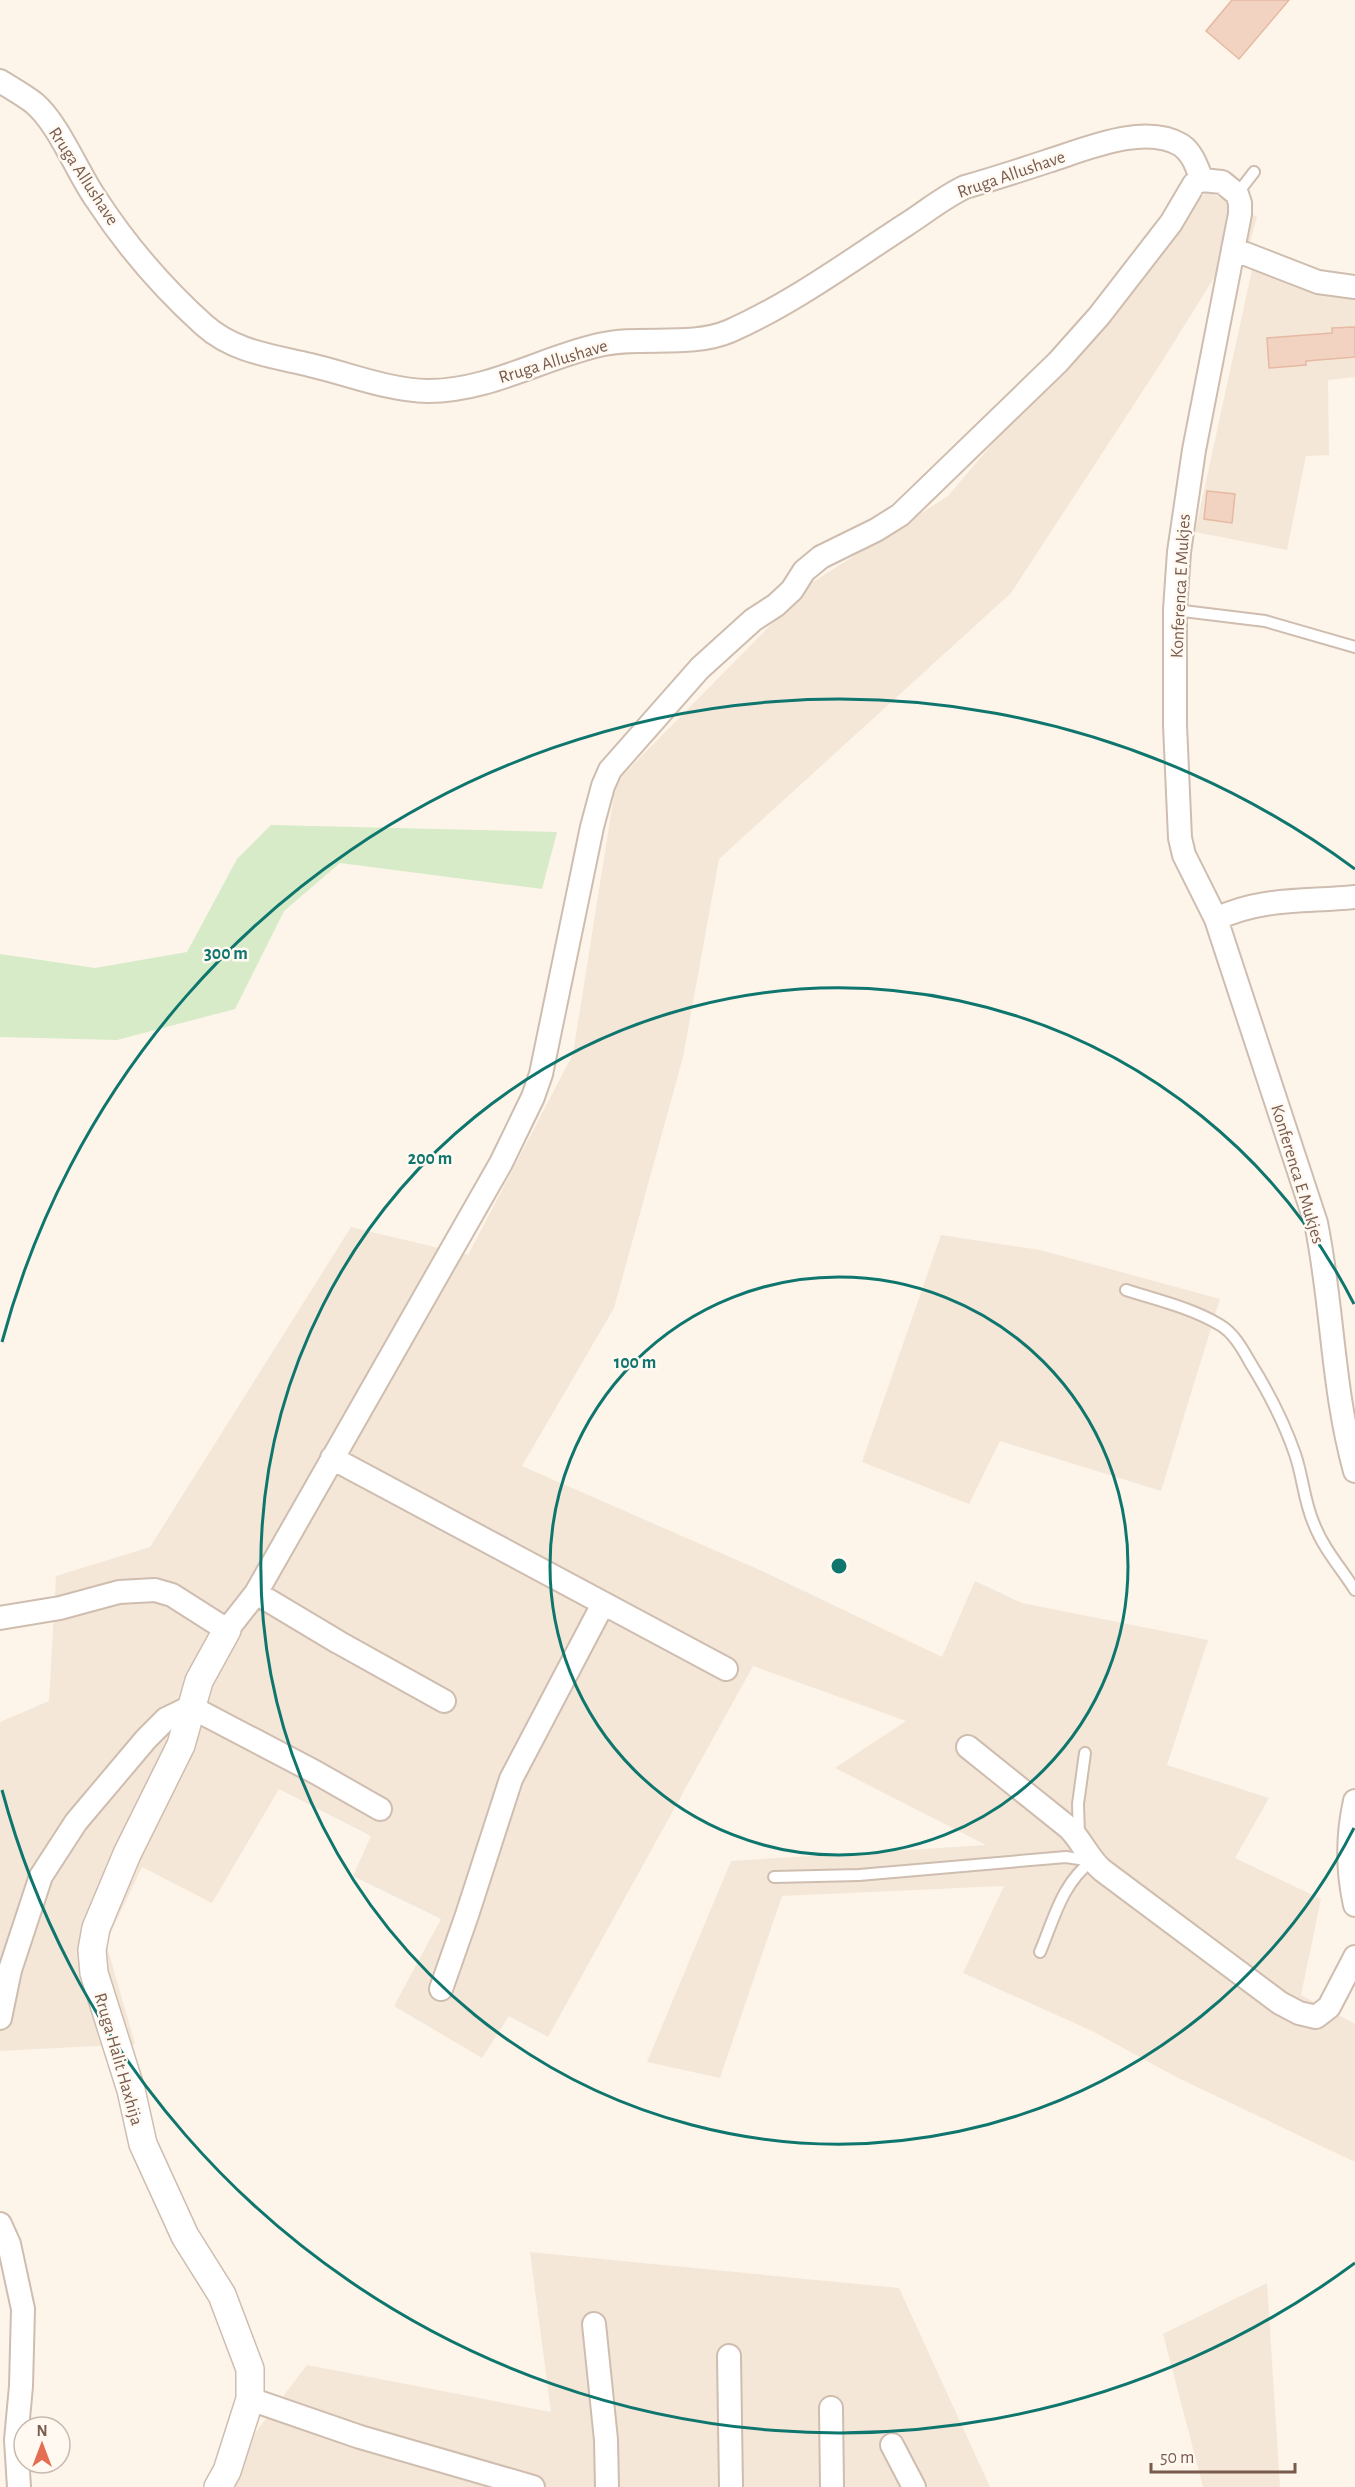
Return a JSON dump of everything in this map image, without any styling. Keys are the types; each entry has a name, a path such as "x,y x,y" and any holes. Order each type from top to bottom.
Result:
{"street":[{"name":"Rruga Allushave","path":"0,81 35,104 56,131 95,199 170,292 207,328 236,347 314,366 354,379 428,391 464,387 513,375 598,345 628,341 694,338 727,332 761,316 834,271 916,218 942,198 965,187 1114,140 1147,137 1169,140 1180,145 1191,155 1202,180"},
{"path":"0,1618 60,1608 119,1592 155,1590 172,1595 227,1630 256,1593 501,1163 533,1096 548,1048 592,827 603,786 610,770 700,668 753,620 776,605 792,590 804,571 821,557 876,530 900,515 1058,362 1099,316 1171,223 1194,184 1202,180 1222,182 1237,194"},
{"name":"Konferenca E Mukjes","path":"1237,194 1240,214 1182,518 1175,610 1175,725 1181,847 1216,919 1316,1223 1324,1261 1335,1376 1355,1471"},
{"path":"1233,249 1318,282 1355,287"},
{"path":"1216,919 1236,909 1258,904 1355,897"},
{"path":"332,1458 726,1669"},
{"path":"256,1593 444,1701"},
{"path":"441,1989 511,1779 603,1604"},
{"name":"Rruga Halit Haxhija","path":"218,2487 227,2471 250,2399 250,2369 222,2295 185,2236 143,2144 131,2090 94,1973 92,1950 96,1929 127,1854 181,1745 191,1707 207,1664 227,1630"},
{"path":"0,2018 10,1970 41,1876 76,1822 146,1739 166,1719 191,1707 380,1809"},
{"path":"968,1746 1079,1838 1092,1861 1280,2003 1299,2013 1316,2017 1329,2007 1355,1957"},
{"path":"1355,1801 1348,1844 1348,1866 1355,1905"},
{"path":"0,2224 9,2244 24,2309 21,2386 12,2441 19,2487"},
{"path":"594,2324 605,2429 607,2487"},
{"path":"729,2356 730,2487"},
{"path":"250,2399 479,2480 533,2487"},
{"path":"831,2408 832,2487"},
{"path":"892,2445 914,2487"}],"lane":[{"path":"1237,194 1254,172"},
{"path":"1175,610 1265,621 1355,647"},
{"path":"1126,1290 1194,1313 1222,1326 1240,1345 1271,1395 1283,1422 1296,1454 1307,1506 1314,1526 1355,1590"},
{"path":"1079,1838 1078,1804 1085,1753"},
{"path":"774,1877 859,1875 1066,1857 1092,1861"},
{"path":"1040,1952 1067,1886 1078,1872 1092,1861"}],"shaded area":[{"path":"1207,191 1257,217 1248,249 1355,280 1355,377 1328,380 1329,455 1306,456 1287,550 1195,532 1253,265 1227,257 1161,363 1011,593 719,859 683,1057 614,1308 522,1466 762,1571 942,1657 975,1581 1022,1603 1208,1640 1167,1765 1269,1798 1235,1858 1321,1899 1301,1995 1355,2024 1355,2162 1178,2078 1092,2031 963,1973 1004,1886 782,1896 720,2078 647,2062 731,1861 986,1845 835,1768 906,1721 753,1666 548,2037 509,2016 482,2058 394,2006 441,1919 353,1876 371,1836 279,1789 212,1903 142,1867 106,1943 135,2044 0,2051 0,1722 49,1701 56,1576 150,1547 351,1227 468,1255 573,1054 616,782 813,582 948,496"},
{"path":"941,1235 1040,1250 1220,1299 1161,1491 1000,1441 969,1504 862,1462"},
{"path":"530,2252 899,2288 990,2487 214,2487 307,2365 551,2412"},
{"path":"1267,2283 1280,2487 1203,2487 1163,2334"}],"green space":[{"path":"271,825 557,832 542,889 340,863 284,911 235,1009 117,1040 0,1037 0,954 95,968 187,952 237,859"}],"building":[{"path":"1232,0 1289,0 1239,59 1206,31"},
{"path":"1355,327 1355,357 1306,361 1306,365 1269,368 1267,338 1332,333 1332,328"},
{"path":"1207,491 1235,494 1232,523 1204,519"}]}
